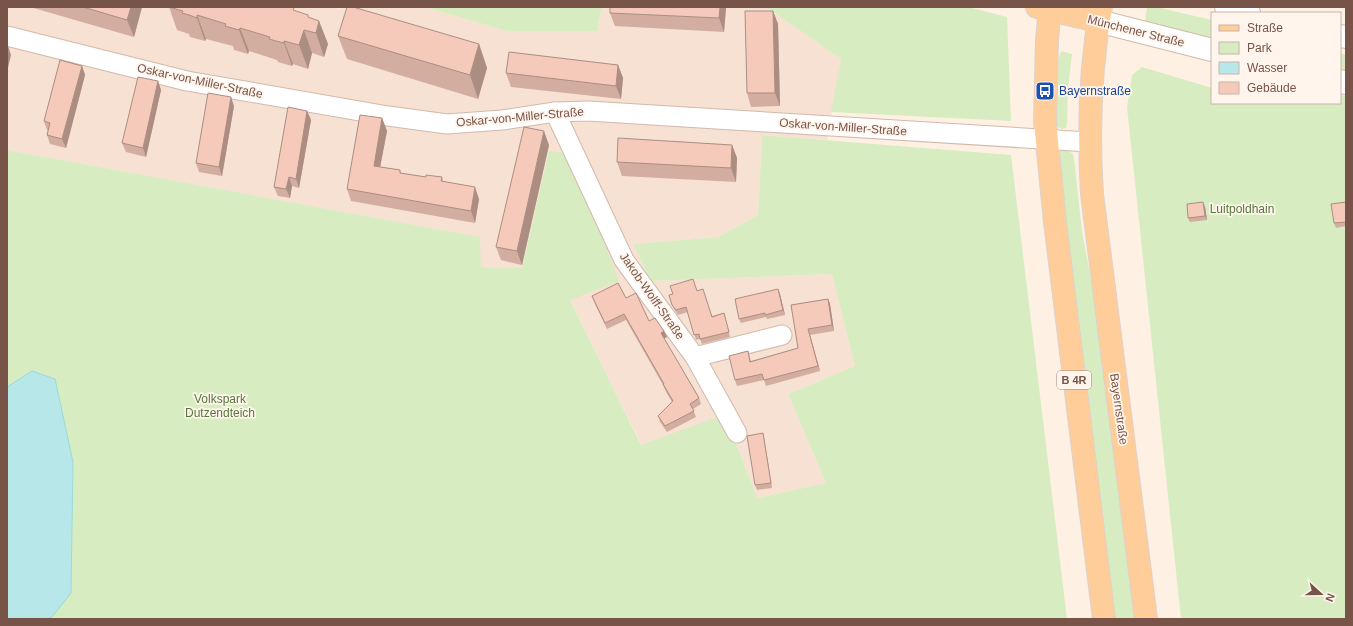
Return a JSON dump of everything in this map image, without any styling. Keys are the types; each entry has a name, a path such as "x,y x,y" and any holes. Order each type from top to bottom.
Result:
{"main road":[{"path":"1226,7 1245,12"},
{"name":"Münchener Straße","path":"1046,8 1099,14 1211,50"},
{"name":"B 4R","path":"1046,8 1046,140 1104,619"},
{"name":"Bayernstraße","path":"1099,14 1091,83 1089,142 1095,226 1146,619"}],"street":[{"name":"Oskar-von-Miller-Straße","path":"7,36 187,81 388,116 447,124 502,120 555,112 588,111 1089,142"},
{"name":"Jakob-Wolff-Straße","path":"555,112 624,260 695,357 737,433"},
{"path":"695,357 782,334"}],"shaded area":[{"path":"7,7 332,7 340,9 342,7 424,7 507,31 597,31 602,7 766,7 841,59 827,140 762,135 758,215 718,237 633,244 651,281 832,274 855,366 788,394 826,483 757,498 725,414 642,446 570,300 570,154 549,150 522,268 481,267 479,237 7,150"}],"green space":[{"path":"424,7 602,7 597,31 507,31"},
{"path":"766,7 968,7 1007,17 1011,121 831,112 841,59"},
{"path":"1147,7 1156,7 1211,20 1211,39 1145,22"},
{"path":"1061,51 1072,54 1068,88 1067,124 1066,128 1062,129 1055,123 1057,63"},
{"path":"1341,53 1346,55 1346,72 1341,70"},
{"name":"Luitpoldhain","path":"1142,67 1211,88 1211,104 1341,104 1341,95 1346,96 1346,619 1181,619 1127,107 1132,75"},
{"name":"Volkspark Dutzendteich","path":"762,135 1011,155 1067,619 7,619 7,150 480,237 481,267 522,268 549,150 570,154 619,281 570,300 641,445 725,414 757,498 826,483 788,394 855,366 832,274 651,281 633,244 718,237 758,215"},
{"path":"1064,150 1073,154 1074,159 1082,231 1094,296 1137,619 1114,619 1057,155 1060,151"}],"water":[{"path":"32,371 55,379 73,462 71,593 52,617 45,619 7,619 7,387"}],"building":[{"path":"83,7 131,7 127,20"},
{"path":"169,7 291,7 294,8 293,10 308,15 308,17 319,21 316,33 304,30 299,45 269,39 270,37 240,28 239,30 225,26 226,24 197,15 197,18 182,13 183,11"},
{"path":"347,7 353,7 479,44 470,75 338,36"},
{"path":"610,7 720,7 719,18 610,13"},
{"path":"745,11 773,11 775,93 747,93"},
{"path":"509,52 618,65 616,86 506,73"},
{"path":"60,60 82,66 62,139 47,135 50,123 44,121"},
{"path":"138,77 158,81 143,148 122,143"},
{"path":"208,93 231,97 219,167 196,163"},
{"path":"288,107 307,111 296,179 289,177 286,189 274,187"},
{"path":"360,115 382,118 374,166 400,170 400,173 426,177 426,175 442,177 441,181 475,187 471,211 347,189"},
{"path":"524,127 544,131 517,251 496,247"},
{"path":"618,138 732,145 731,168 617,162"},
{"path":"1203,202 1205,216 1188,218 1187,204"},
{"path":"1346,202 1346,222 1334,223 1331,204"},
{"path":"693,279 697,291 703,289 712,317 724,313 729,332 700,339 699,334 694,335 686,307 676,310 672,305 669,295 673,294 670,286"},
{"path":"618,283 626,298 636,293 649,321 655,318 664,331 661,333 699,398 690,404 694,411 665,426 658,416 673,401 664,384 624,314 605,323 592,296"},
{"path":"778,289 783,310 765,315 765,313 739,319 735,299"},
{"path":"828,299 832,325 808,329 818,366 764,380 762,374 735,380 729,356 748,351 750,362 798,348 791,305"},
{"path":"763,433 771,483 755,485 747,436"}],"place":[{"name":"Bayernstraße","path":"1045,91"}]}
